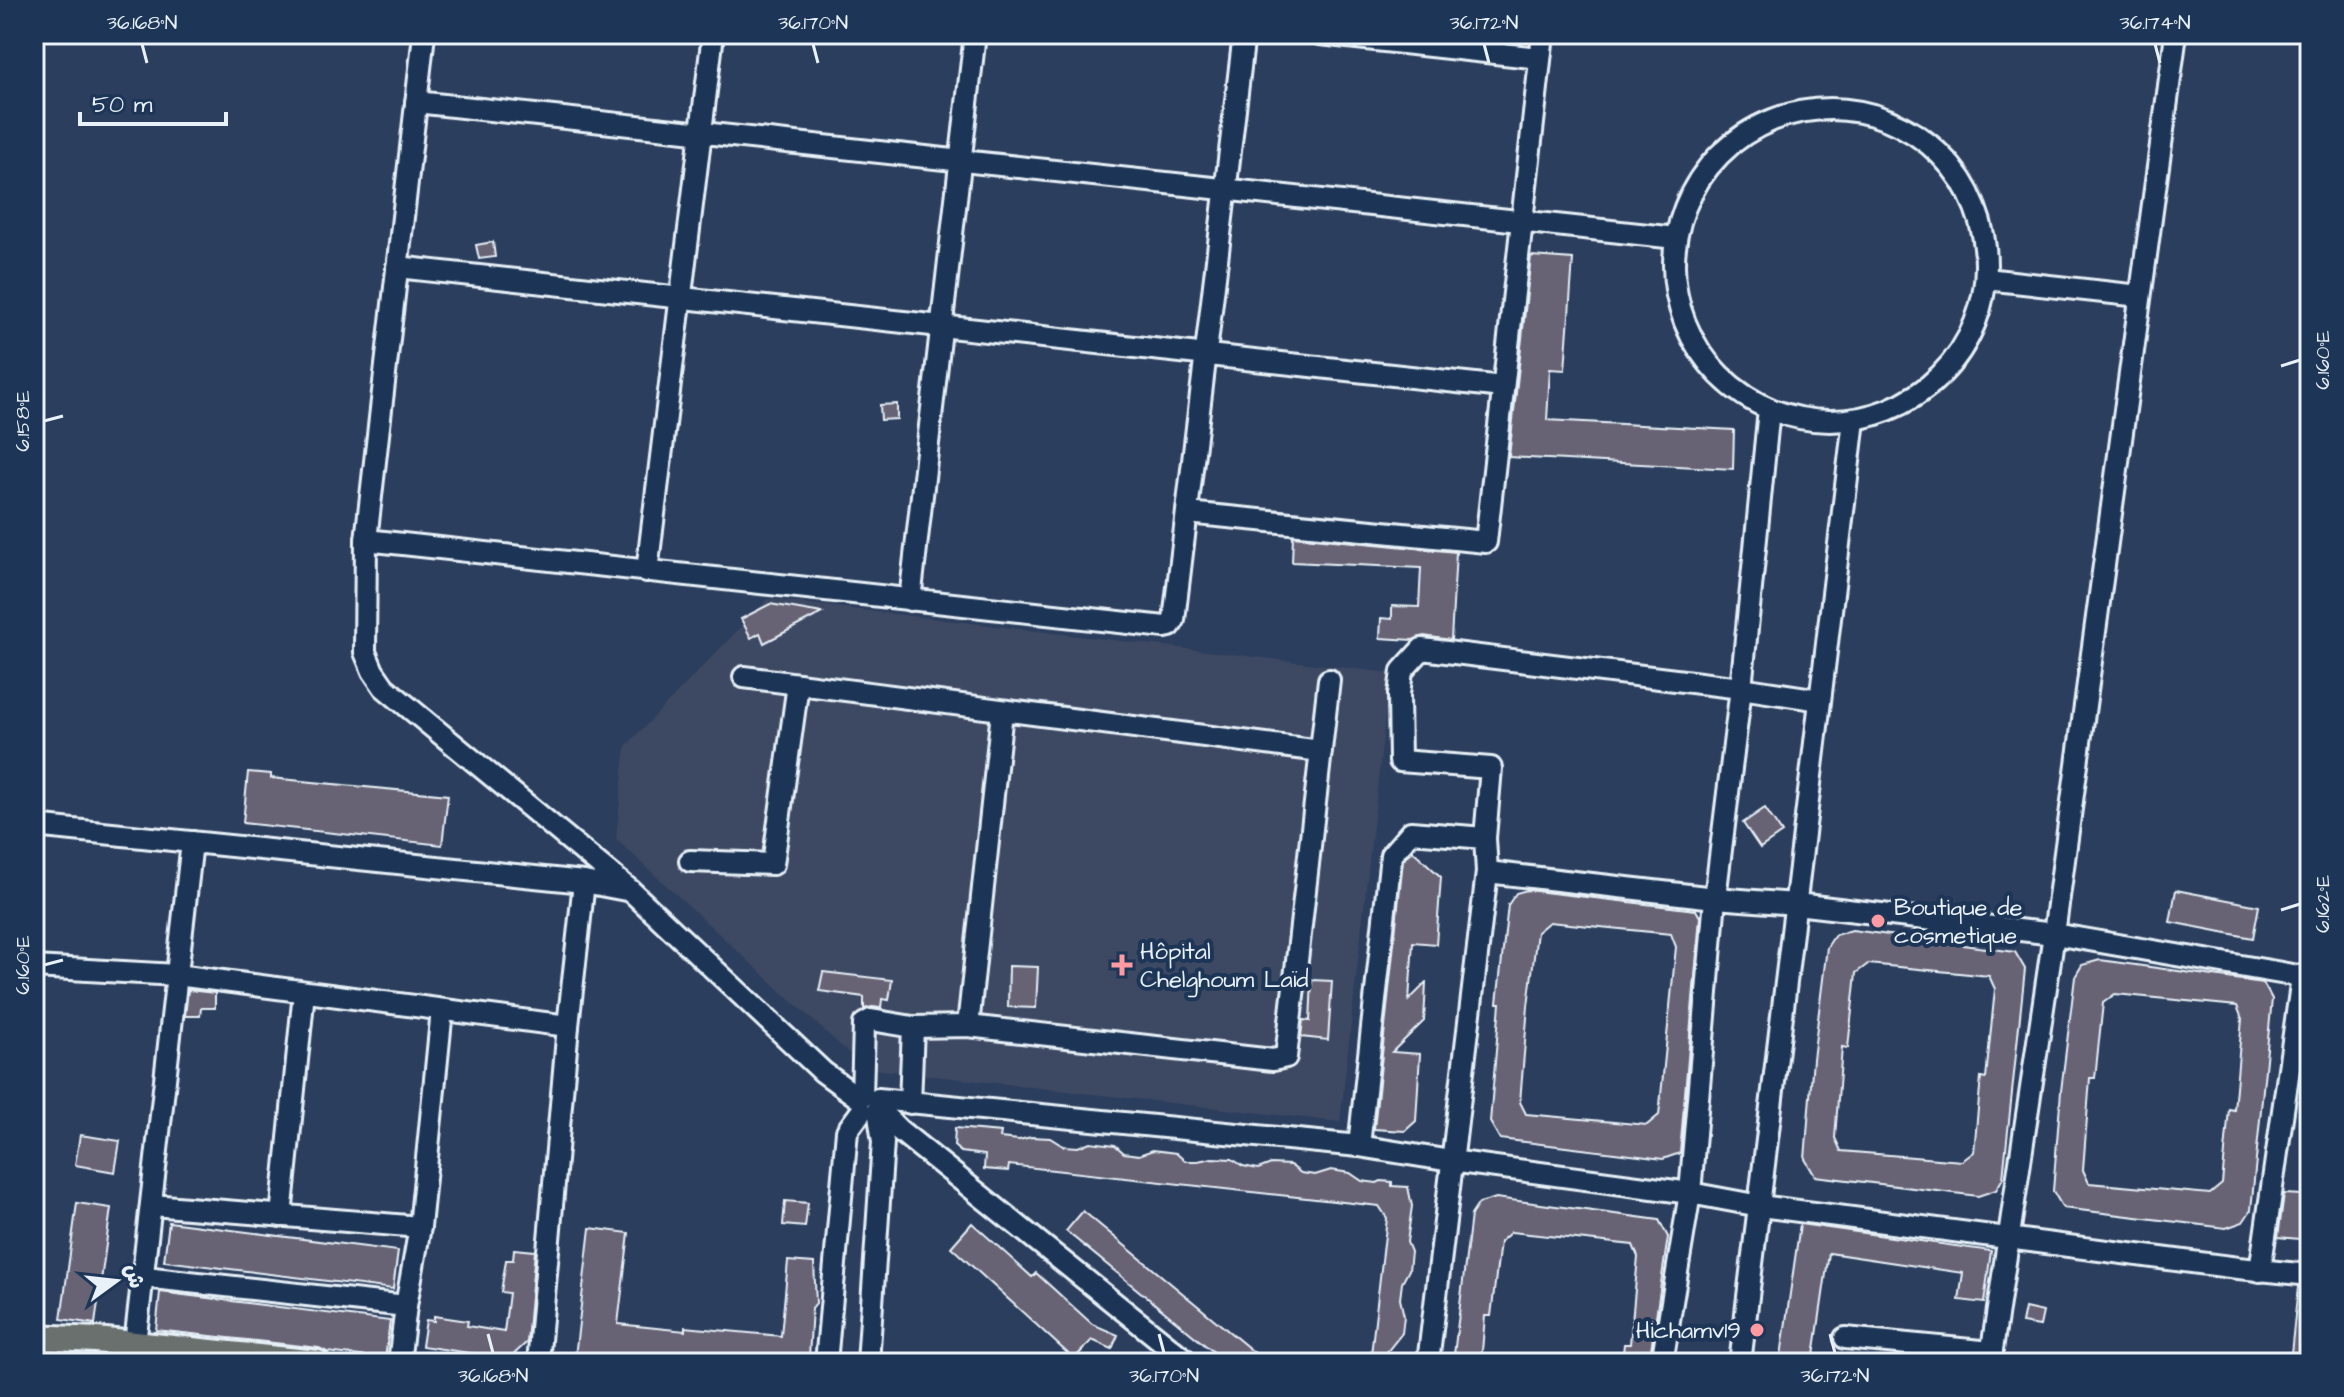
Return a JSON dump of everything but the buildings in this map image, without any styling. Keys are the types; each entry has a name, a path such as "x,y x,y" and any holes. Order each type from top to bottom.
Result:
{"main road":[{"path":"34,1337 307,1362"}],"street":[{"path":"424,34 366,540 365,652 373,671 384,687 630,890 823,1072 868,1103 891,1136 1189,1363"},
{"path":"647,571 713,34"},
{"path":"910,600 975,34"},
{"path":"366,540 1170,626 1174,620 1244,34"},
{"path":"1320,34 1540,58"},
{"path":"1187,513 1486,542 1543,34"},
{"path":"1845,1338 1991,1358 2054,934 2176,34"},
{"path":"416,102 1676,238"},
{"path":"1812,109 1848,109 1884,117 1914,133 1941,154 1962,181 1977,211 1985,245 1986,279 1981,308 1970,336 1954,361 1934,383 1883,413 1854,420 1810,420 1769,409 1739,392 1713,368 1693,340 1680,307 1674,273 1676,238 1683,211 1696,185 1713,161 1733,141 1757,126 1784,115 1812,109"},
{"path":"397,267 1503,387"},
{"path":"1986,279 2140,296"},
{"path":"1662,1363 1690,1193 1715,898 1741,688 1769,409"},
{"path":"1740,1363 1854,420"},
{"path":"1428,1363 1487,872 1485,838 1491,768 1400,761 1399,694 1402,671 1422,649 1820,700"},
{"path":"744,677 1321,751"},
{"path":"847,1131 868,1103 864,1024 871,1020 913,1027 968,1026 1273,1060 1286,1057 1329,680"},
{"path":"690,861 773,864 798,684"},
{"path":"968,1026 1002,712"},
{"path":"34,826 584,882 630,890"},
{"path":"1359,1146 1391,855 1411,832 1485,838"},
{"path":"135,1344 192,842"},
{"path":"1487,872 2054,934 2306,978 2260,1271"},
{"path":"538,1363 584,882"},
{"path":"34,967 177,975 568,1026"},
{"path":"281,1216 304,992"},
{"path":"399,1363 420,1227 442,1010"},
{"path":"910,1103 913,1027"},
{"path":"823,1072 846,1107 847,1131 826,1363"},
{"path":"868,1103 910,1103 1359,1146 1690,1193 1760,1206 2310,1275"},
{"path":"891,1136 937,1106"},
{"path":"868,1363 891,1136"},
{"path":"152,1205 420,1227"},
{"path":"144,1277 406,1306"}],"shaded area":[{"path":"768,599 1390,673 1340,1122 865,1068 616,839 626,746"}],"place":[{"name":"Boutique de cosmetique","path":"1878,921"},
{"name":"Hôpital Chelghoum Laïd","path":"1122,965"},
{"name":"Hichamv19","path":"1757,1330"}]}
